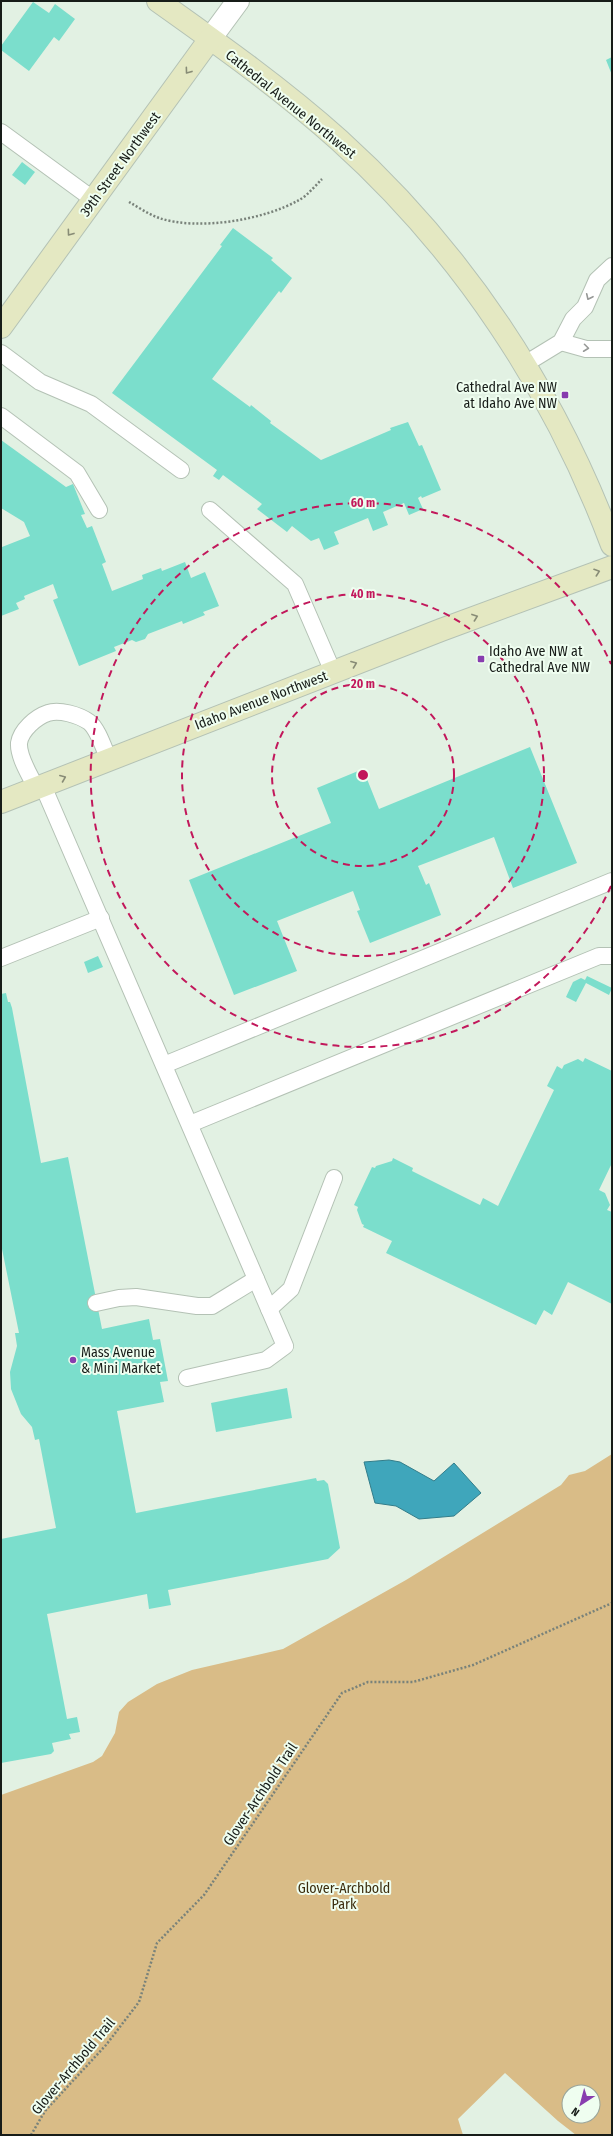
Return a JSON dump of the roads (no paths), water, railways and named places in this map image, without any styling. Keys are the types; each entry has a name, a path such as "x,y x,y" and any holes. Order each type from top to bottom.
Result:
{"street":[{"name":"Cathedral Avenue Northwest","path":"158,1 318,122 389,189 438,243 470,284 525,364 576,458 612,545"},
{"name":"39th Street Northwest","path":"1,327 238,1"},
{"name":"Idaho Avenue Northwest","path":"1,802 441,630 612,567"}],"lane":[{"path":"1,132 94,200"},
{"path":"525,364 562,342 573,319 585,307 598,280 612,266"},
{"path":"562,342 586,349 612,349"},
{"path":"1,353 40,382 91,404 181,470"},
{"path":"1,416 77,473 99,510"},
{"path":"210,510 295,584 333,672"},
{"path":"109,760 89,723 73,715 49,712 30,725 23,732 19,743 23,760 40,787 101,918 285,1346 266,1360 187,1378"},
{"path":"164,1065 612,881"},
{"path":"1,958 101,918"},
{"path":"190,1124 599,956 612,956"},
{"path":"269,1309 292,1289 334,1178"},
{"path":"96,1303 119,1298 136,1297 197,1306 212,1306 256,1279"}],"water":[{"path":"389,1460 400,1462 434,1481 454,1463 481,1493 454,1516 419,1519 396,1506 375,1503 364,1462"}],"place":[{"name":"Cathedral Ave NW at Idaho Ave NW","path":"565,395"},
{"name":"Idaho Ave NW at Cathedral Ave NW","path":"481,659"},
{"name":"Mass Avenue & Mini Market","path":"73,1360"}],"park label":[{"name":"Glover-Archbold Park","path":"344,1896"}]}
